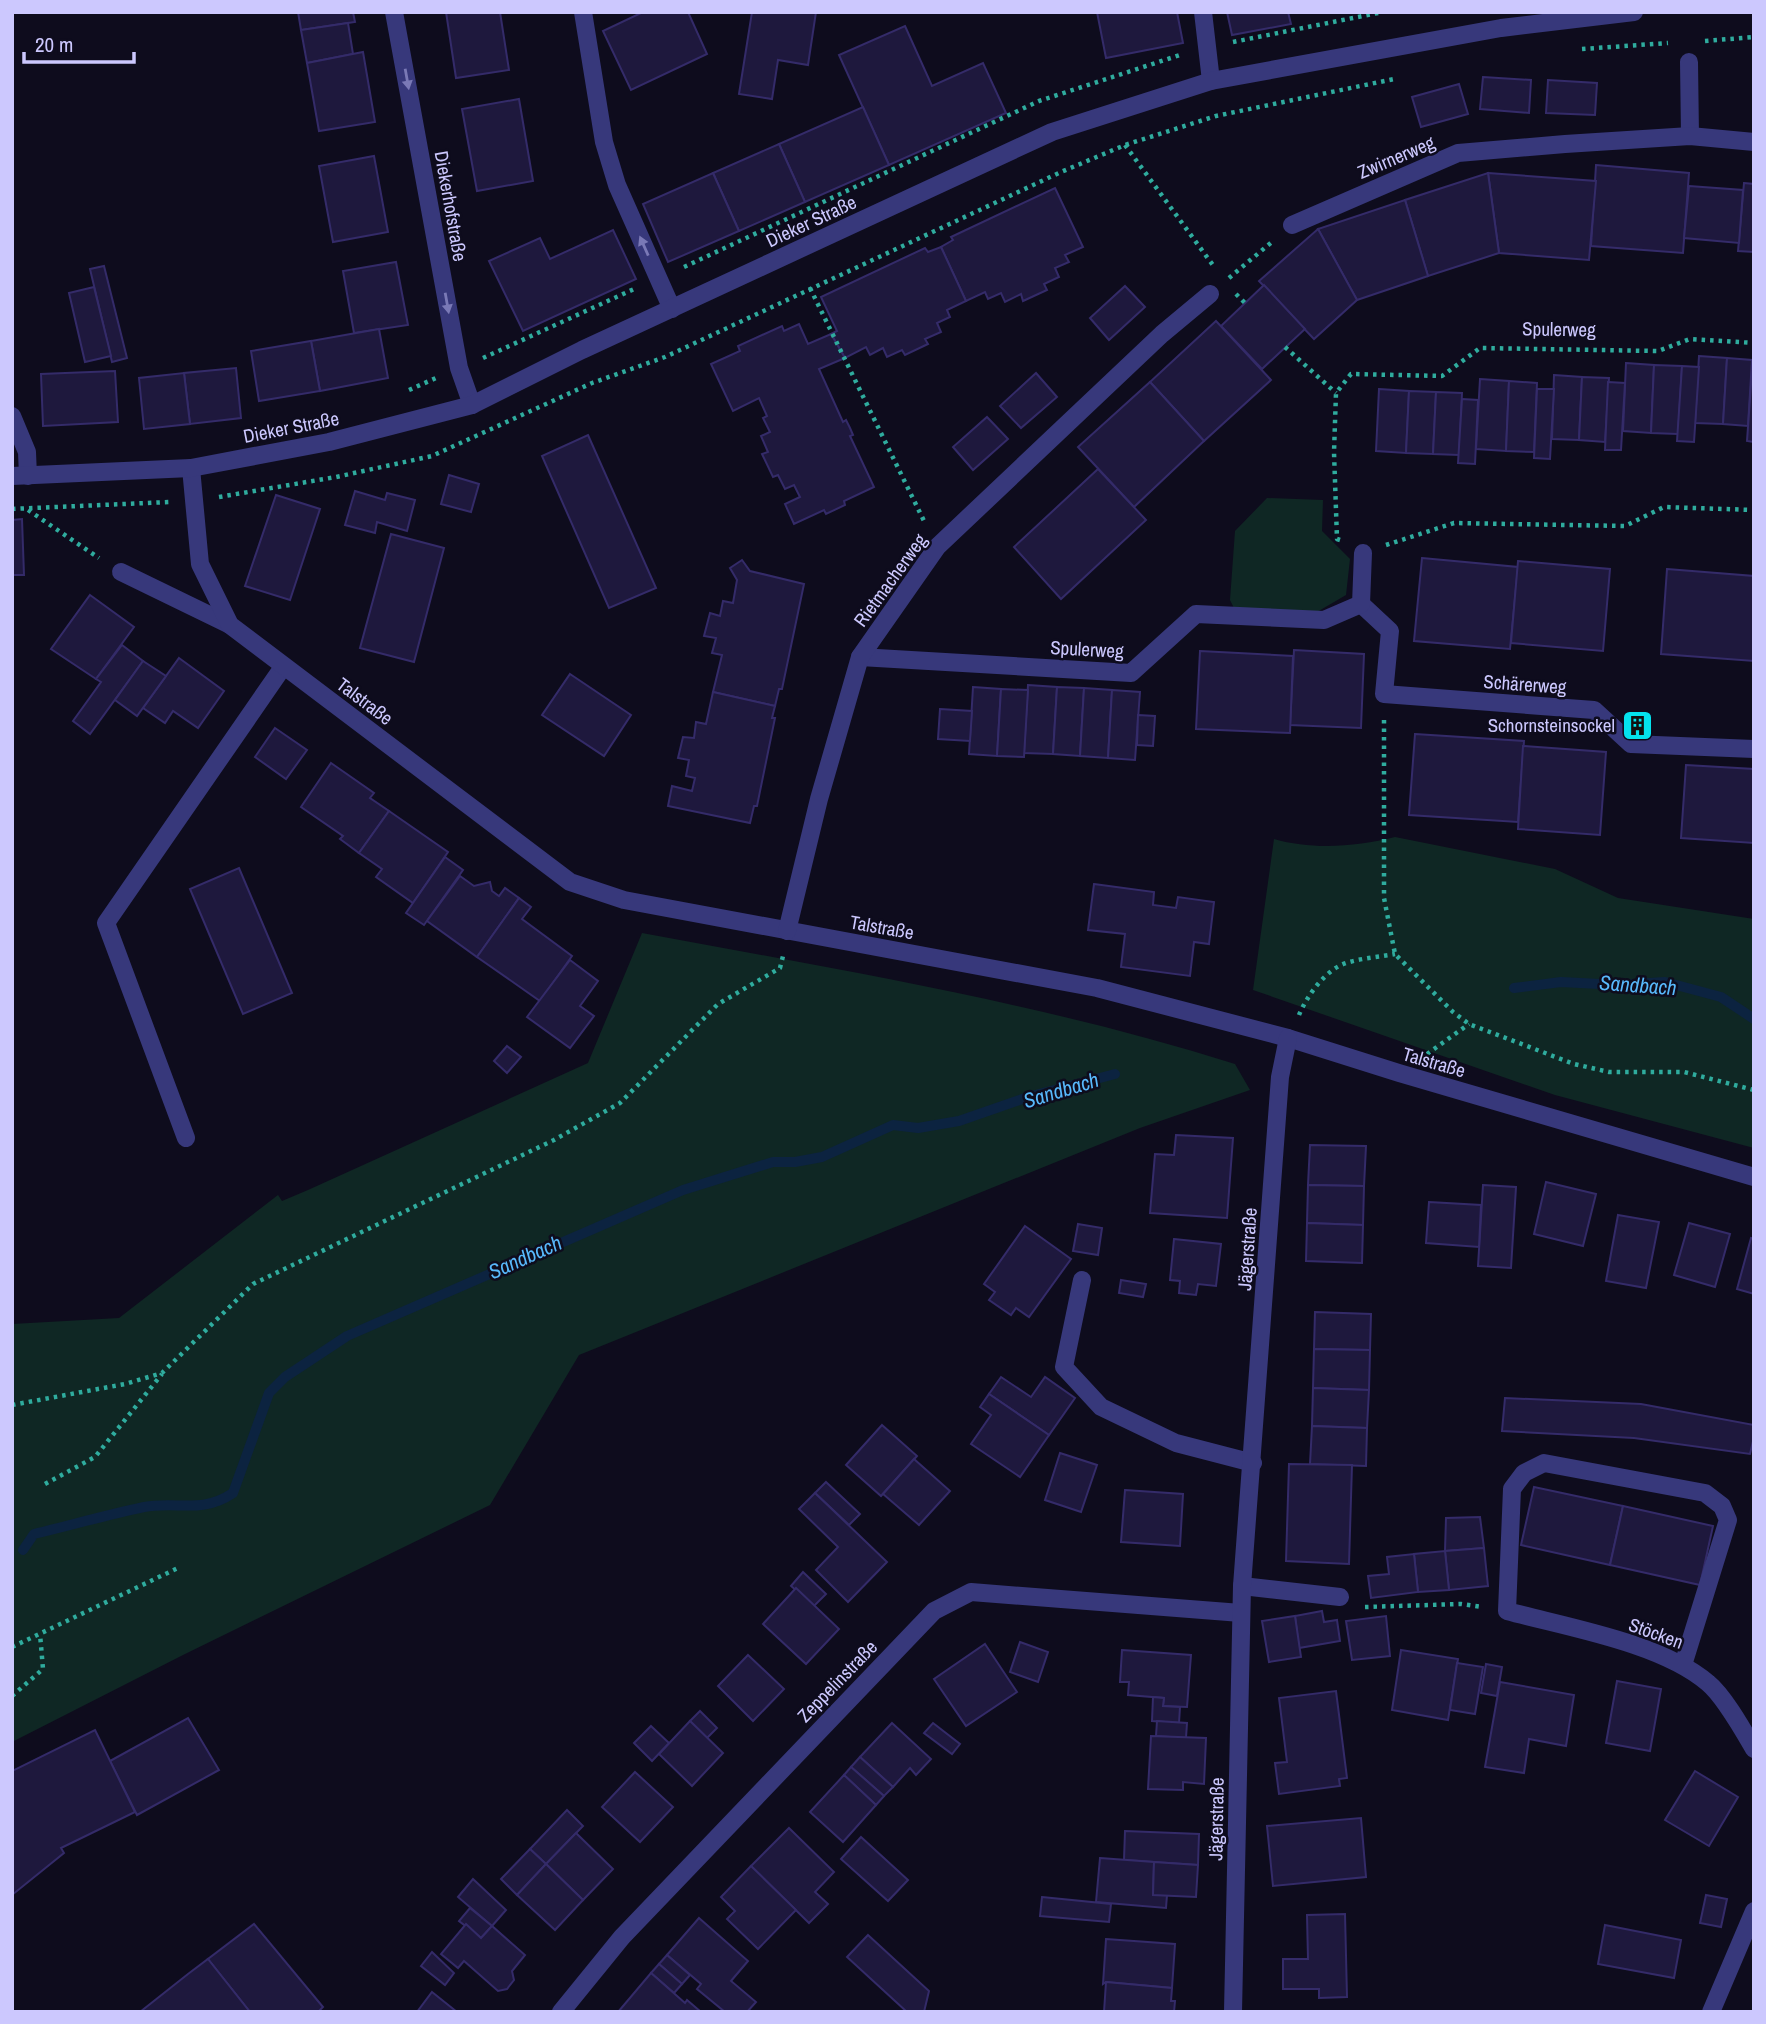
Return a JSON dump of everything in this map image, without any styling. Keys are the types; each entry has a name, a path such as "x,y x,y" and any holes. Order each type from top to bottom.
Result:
{"street":[{"name":"Diekerhofstraße","path":"394,12 459,368 472,405"},
{"path":"583,12 604,142 617,185 672,309"},
{"path":"1203,12 1212,81"},
{"name":"Dieker Straße","path":"20,476 191,468 329,442 472,405 1052,132 1212,81 1502,28 1634,12"},
{"path":"1689,62 1690,136"},
{"name":"Zwirnerweg","path":"1293,225 1458,153 1690,136 1754,142"},
{"name":"Rietmacherweg","path":"788,931 818,799 860,657 937,547 1162,334 1210,294"},
{"path":"12,416 27,452 20,476"},
{"name":"Talstraße","path":"191,468 200,564 230,625 570,882 624,900 1097,988 1288,1038 1754,1177"},
{"path":"1363,552 1361,604 1390,631 1384,694"},
{"path":"121,572 230,625"},
{"name":"Spulerweg","path":"860,657 1131,673 1196,614 1324,620 1361,604"},
{"path":"186,1138 106,923 283,667"},
{"name":"Schärerweg","path":"1384,694 1594,710 1631,744 1754,749"},
{"name":"Jägerstraße","path":"1233,2012 1242,1586 1280,1077 1288,1038"},
{"path":"1082,1280 1064,1367 1101,1407 1176,1443 1252,1463"},
{"path":"1507,1611 1513,1489 1524,1473 1544,1463 1705,1493 1722,1506 1728,1520 1683,1665"},
{"path":"1242,1586 1340,1597"},
{"name":"Zeppelinstraße","path":"561,2012 622,1937 934,1611 971,1592 1241,1613"},
{"name":"Stöcken","path":"1507,1611 1646,1649 1683,1665 1710,1684 1754,1749"},
{"path":"1711,2012 1754,1911"}],"path":[{"path":"400,394 658,279 1039,101 1209,47 1383,12"},
{"path":"1702,41 1754,37"},
{"path":"1580,49 1675,43"},
{"path":"12,509 194,501 336,477 432,456 592,383 665,357 1061,172 1125,145 1216,116 1404,76"},
{"path":"1125,145 1225,281 1245,303"},
{"path":"1210,294 1293,225"},
{"path":"810,288 937,547"},
{"name":"Spulerweg","path":"1336,393 1350,374 1442,376 1480,348 1658,351 1690,339 1754,343"},
{"path":"1286,347 1336,393 1334,452 1337,539 1363,552 1454,523 1625,526 1664,507 1754,510"},
{"path":"27,510 121,572"},
{"path":"1384,694 1384,898 1395,954 1452,1012 1469,1024 1574,1064 1609,1072 1685,1072 1754,1090"},
{"path":"45,1484 95,1457 162,1373 253,1283 554,1140 620,1103 718,1004 780,968 788,931"},
{"path":"1288,1038 1304,1003 1320,982 1344,964 1395,954"},
{"path":"1399,1073 1469,1024"},
{"path":"12,1405 125,1384 162,1373"},
{"path":"12,1647 180,1567"},
{"path":"1340,1597 1367,1608 1461,1604 1507,1611"},
{"path":"12,1696 43,1670 40,1634"}],"green space":[{"path":"1267,498 1323,500 1322,531 1350,559 1346,595 1317,612 1234,608 1230,600 1235,531"},
{"path":"1395,837 1555,869 1618,898 1754,919 1754,1148 1555,1095 1253,990 1274,839 1303,845 1334,846"},
{"path":"642,933 941,990 1089,1023 1235,1064 1250,1090 1140,1128 579,1355 490,1505 12,1742 12,1324 119,1318 278,1195 282,1201 308,1190 588,1063"}],"building":[{"path":"298,12 353,12 355,22 301,30"},
{"path":"446,12 500,12 509,70 456,78"},
{"path":"643,12 688,12 707,54 631,90 603,31"},
{"path":"752,12 816,12 808,65 778,60 772,99 739,94"},
{"path":"1097,12 1177,12 1183,43 1106,58"},
{"path":"1227,12 1288,12 1291,24 1232,35"},
{"path":"348,23 353,54 307,63 301,30"},
{"path":"905,26 932,86 983,63 1006,113 889,165 839,55"},
{"path":"363,52 375,122 319,131 307,63"},
{"path":"1483,77 1531,80 1529,113 1480,109"},
{"path":"1548,80 1597,83 1595,115 1546,113"},
{"path":"1459,84 1468,114 1421,127 1412,97"},
{"path":"519,99 533,181 477,191 462,109"},
{"path":"863,107 889,165 805,202 779,144"},
{"path":"779,144 805,202 739,231 713,173"},
{"path":"374,156 388,232 333,242 319,166"},
{"path":"1596,165 1689,173 1683,253 1591,246"},
{"path":"713,173 739,231 668,262 643,204"},
{"path":"1488,173 1596,181 1589,260 1499,253"},
{"path":"1488,173 1499,253 1428,276 1405,200"},
{"path":"1744,183 1754,184 1754,252 1738,251"},
{"path":"1689,186 1743,190 1739,243 1684,238"},
{"path":"1055,188 1083,247 1065,255 1069,262 1055,268 1059,277 1044,284 1047,290 1023,301 1021,294 1005,302 1001,293 988,299 985,292 966,301 941,247 953,240 951,237"},
{"path":"1405,200 1428,276 1357,300 1318,229"},
{"path":"1318,229 1357,300 1314,339 1259,281"},
{"path":"613,230 636,279 523,331 489,261 540,238 550,259"},
{"path":"941,247 966,301 947,310 950,317 937,323 941,332 925,339 928,344 905,355 902,350 887,357 883,348 870,355 866,347 845,358 831,334 837,331 821,297 925,248 928,252"},
{"path":"396,262 408,325 354,333 343,271"},
{"path":"104,266 127,358 112,362 90,269"},
{"path":"1264,285 1305,329 1262,369 1221,326"},
{"path":"1125,286 1145,307 1109,340 1090,318"},
{"path":"94,287 111,356 85,362 69,293"},
{"path":"1216,321 1271,380 1204,441 1150,382"},
{"path":"799,324 808,344 831,334 845,358 819,369 843,422 846,420 850,428 853,435 850,436 874,487 844,501 845,505 826,514 824,510 794,524 785,504 800,497 794,485 785,489 778,475 773,477 762,454 768,452 761,436 770,432 763,418 767,416 759,398 733,411 711,364 740,351 738,346 782,326 784,331"},
{"path":"379,329 388,378 320,391 311,341"},
{"path":"311,341 320,391 259,401 251,351"},
{"path":"1699,356 1727,358 1723,424 1695,423"},
{"path":"1727,358 1752,360 1748,426 1723,424"},
{"path":"1626,363 1654,365 1651,433 1623,431"},
{"path":"1654,365 1682,366 1678,434 1651,433"},
{"path":"1682,366 1699,367 1694,442 1677,441"},
{"path":"236,368 241,418 190,424 184,373"},
{"path":"115,371 118,422 43,426 41,374"},
{"path":"1754,371 1754,442 1747,441"},
{"path":"184,373 190,424 144,429 139,378"},
{"path":"1036,373 1057,397 1021,428 1000,406"},
{"path":"1554,375 1582,377 1579,440 1552,439"},
{"path":"1582,377 1609,378 1605,442 1579,440"},
{"path":"1480,379 1509,381 1506,451 1476,449"},
{"path":"1509,381 1537,383 1534,452 1506,451"},
{"path":"1150,382 1204,441 1134,507 1078,447"},
{"path":"1608,382 1625,383 1621,450 1605,450"},
{"path":"1379,389 1409,391 1406,453 1376,451"},
{"path":"1537,389 1554,389 1550,459 1534,458"},
{"path":"1409,391 1436,392 1433,454 1406,453"},
{"path":"1436,392 1462,393 1459,455 1433,454"},
{"path":"1462,399 1478,400 1475,464 1458,463"},
{"path":"987,417 1008,439 973,470 953,447"},
{"path":"588,435 656,588 609,608 542,456"},
{"path":"1098,469 1146,520 1061,599 1014,547"},
{"path":"449,475 479,484 471,512 441,504"},
{"path":"355,491 385,500 387,493 415,500 407,531 377,522 375,533 345,525"},
{"path":"276,495 320,509 290,600 245,586"},
{"path":"22,519 24,575 12,575 12,520"},
{"path":"391,534 444,548 414,662 360,648"},
{"path":"1422,558 1518,567 1510,649 1414,641"},
{"path":"742,560 750,571 804,584 782,689 779,689 775,706 713,692 722,655 712,653 716,638 704,636 710,613 720,616 723,601 733,603 737,580 730,568"},
{"path":"1518,561 1610,569 1603,651 1511,643"},
{"path":"1667,569 1754,576 1754,661 1661,654"},
{"path":"90,595 134,627 96,679 51,649"},
{"path":"122,645 143,661 90,734 73,721 101,682 96,679"},
{"path":"1294,650 1364,654 1361,728 1290,725"},
{"path":"1200,651 1293,656 1290,733 1196,729"},
{"path":"179,658 224,691 198,728 173,711 165,723 143,708"},
{"path":"143,661 166,676 137,716 115,700"},
{"path":"570,674 631,715 604,756 542,715"},
{"path":"1028,685 1057,687 1053,754 1024,753"},
{"path":"973,687 1001,689 997,756 969,754"},
{"path":"1057,687 1084,688 1080,756 1053,754"},
{"path":"1084,688 1112,690 1108,758 1080,756"},
{"path":"1001,689 1028,690 1024,757 997,756"},
{"path":"1112,690 1140,692 1135,760 1108,758"},
{"path":"713,692 775,706 772,718 775,718 757,806 754,806 750,823 668,806 672,786 692,791 695,778 686,776 689,760 678,758 683,737 694,738 696,722 706,724"},
{"path":"940,709 972,711 970,741 938,739"},
{"name":"Schornsteinsockel","path":"1638,714 1645,717 1648,724 1645,731 1638,734 1631,731 1628,724 1631,717"},
{"path":"1138,715 1155,716 1153,746 1137,745"},
{"path":"275,728 307,750 286,779 255,757"},
{"path":"1415,734 1524,741 1518,822 1409,815"},
{"path":"1523,746 1606,752 1600,835 1518,829"},
{"path":"331,763 374,793 370,798 389,811 359,853 340,839 343,836 301,807"},
{"path":"1686,765 1754,769 1754,843 1681,838"},
{"path":"389,811 448,852 413,903 376,877 382,869 359,853"},
{"path":"445,857 463,870 424,925 406,913"},
{"path":"239,868 292,993 243,1014 190,889"},
{"path":"460,876 474,886 490,882 492,891 499,896 505,888 519,898 477,957 427,921"},
{"path":"1094,884 1154,892 1153,905 1176,908 1178,897 1214,902 1209,944 1194,942 1190,976 1121,967 1125,934 1088,930"},
{"path":"519,898 531,907 522,919 572,956 540,1001 477,957"},
{"path":"570,960 598,981 580,1006 594,1016 570,1048 527,1017"},
{"path":"507,1046 521,1057 507,1073 494,1061"},
{"path":"1176,1135 1233,1138 1227,1218 1150,1213 1155,1154 1174,1155"},
{"path":"1310,1145 1366,1146 1364,1186 1308,1185"},
{"path":"1546,1182 1596,1194 1583,1246 1534,1234"},
{"path":"1308,1185 1364,1186 1363,1225 1307,1223"},
{"path":"1483,1185 1516,1187 1511,1268 1478,1266"},
{"path":"1429,1202 1481,1205 1479,1247 1426,1243"},
{"path":"1618,1215 1659,1222 1646,1288 1606,1281"},
{"path":"1307,1223 1363,1225 1362,1263 1306,1261"},
{"path":"1689,1223 1730,1234 1715,1287 1674,1275"},
{"path":"1078,1224 1102,1228 1098,1255 1073,1251"},
{"path":"1025,1226 1071,1259 1029,1317 1016,1308 1011,1315 989,1300 995,1292 984,1284"},
{"path":"1751,1238 1754,1239 1754,1294 1737,1289"},
{"path":"1174,1239 1221,1244 1216,1286 1198,1284 1196,1295 1179,1293 1180,1281 1170,1280"},
{"path":"1121,1280 1146,1284 1143,1297 1119,1293"},
{"path":"1315,1312 1371,1314 1370,1350 1314,1349"},
{"path":"1314,1349 1370,1350 1369,1390 1313,1388"},
{"path":"1001,1377 1031,1397 1045,1377 1075,1398 1049,1435 989,1394"},
{"path":"1313,1388 1369,1390 1367,1428 1312,1426"},
{"path":"989,1394 1049,1435 1020,1477 971,1444 991,1415 980,1407"},
{"path":"1505,1398 1641,1404 1754,1425 1754,1437 1750,1454 1634,1438 1502,1431"},
{"path":"882,1425 917,1456 881,1496 846,1465"},
{"path":"1312,1426 1367,1428 1366,1466 1310,1464"},
{"path":"1060,1453 1097,1465 1081,1512 1045,1500"},
{"path":"914,1459 950,1491 919,1525 883,1494"},
{"path":"1289,1464 1352,1465 1349,1564 1286,1561"},
{"path":"826,1482 860,1514 849,1525 815,1493"},
{"path":"1534,1487 1623,1506 1610,1565 1521,1545"},
{"path":"1125,1490 1183,1494 1180,1546 1121,1542"},
{"path":"815,1493 887,1562 848,1602 816,1570 838,1547 799,1509"},
{"path":"1623,1506 1713,1526 1700,1585 1610,1565"},
{"path":"1480,1517 1484,1548 1445,1551 1446,1518"},
{"path":"1484,1548 1488,1586 1449,1590 1445,1551"},
{"path":"1445,1551 1449,1590 1418,1592 1414,1554"},
{"path":"1414,1554 1418,1592 1371,1598 1368,1576 1389,1574 1387,1557"},
{"path":"803,1572 826,1594 814,1606 791,1586"},
{"path":"796,1588 839,1629 806,1664 763,1624"},
{"path":"1322,1611 1324,1622 1337,1620 1340,1641 1299,1648 1295,1616"},
{"path":"1295,1616 1301,1657 1269,1662 1262,1621"},
{"path":"1386,1616 1390,1656 1352,1660 1346,1621"},
{"path":"1020,1642 1048,1652 1038,1682 1010,1672"},
{"path":"985,1644 1017,1692 966,1726 934,1679"},
{"path":"1122,1650 1191,1655 1187,1707 1163,1706 1164,1698 1128,1695 1129,1682 1120,1682"},
{"path":"1401,1650 1458,1659 1448,1720 1392,1710"},
{"path":"748,1655 784,1689 753,1721 718,1686"},
{"path":"1457,1663 1483,1667 1475,1714 1450,1710"},
{"path":"1486,1664 1502,1667 1497,1696 1481,1693"},
{"path":"1617,1681 1661,1689 1650,1751 1606,1743"},
{"path":"1500,1682 1574,1695 1566,1746 1529,1739 1524,1773 1485,1767"},
{"path":"1336,1691 1347,1778 1339,1779 1340,1786 1279,1794 1275,1763 1287,1762 1279,1698"},
{"path":"1153,1697 1164,1698 1163,1706 1180,1707 1179,1723 1152,1721"},
{"path":"700,1711 717,1728 707,1738 690,1721"},
{"path":"188,1718 219,1770 137,1815 110,1761"},
{"path":"690,1721 723,1753 692,1786 659,1754"},
{"path":"1157,1721 1187,1723 1186,1738 1156,1736"},
{"path":"892,1723 931,1759 916,1775 910,1768 893,1787 860,1757"},
{"path":"933,1723 960,1744 952,1754 924,1733"},
{"path":"651,1726 669,1743 652,1761 634,1743"},
{"path":"95,1730 135,1812 61,1848 64,1853 12,1895 12,1771"},
{"path":"1151,1736 1206,1738 1204,1784 1183,1782 1183,1790 1148,1789"},
{"path":"860,1757 893,1787 884,1796 851,1767"},
{"path":"851,1767 884,1796 876,1805 844,1775"},
{"path":"1695,1771 1738,1797 1709,1846 1665,1820"},
{"path":"635,1772 673,1807 640,1842 602,1807"},
{"path":"844,1775 876,1805 843,1842 810,1812"},
{"path":"567,1810 583,1826 546,1864 530,1849"},
{"path":"1361,1818 1366,1877 1273,1886 1267,1826"},
{"path":"789,1828 834,1872 815,1892 828,1904 809,1923 751,1866"},
{"path":"1125,1831 1199,1834 1198,1865 1124,1860"},
{"path":"576,1833 613,1869 583,1900 546,1864"},
{"path":"861,1837 908,1880 888,1901 841,1859"},
{"path":"530,1849 546,1864 517,1895 501,1879"},
{"path":"1100,1858 1154,1862 1153,1895 1167,1895 1166,1908 1096,1902"},
{"path":"1154,1862 1198,1865 1196,1897 1153,1895"},
{"path":"546,1864 583,1900 555,1930 517,1895"},
{"path":"751,1866 796,1910 758,1949 727,1919 735,1911 721,1897"},
{"path":"473,1879 506,1910 492,1926 458,1897"},
{"path":"1706,1895 1727,1899 1721,1927 1700,1923"},
{"path":"1042,1897 1111,1904 1109,1922 1040,1916"},
{"path":"470,1908 492,1926 481,1938 459,1921"},
{"path":"1345,1914 1347,1997 1319,1998 1319,1989 1283,1989 1283,1959 1308,1959 1307,1915"},
{"path":"699,1918 748,1961 731,1981 756,2002 747,2012 725,2012 697,1989 701,1984 667,1955"},
{"path":"254,1924 323,2007 318,2012 250,2012 208,1959"},
{"path":"466,1924 481,1938 492,1926 525,1955 512,1971 514,1980 507,1989 498,1991 464,1961 458,1968 441,1954"},
{"path":"1605,1925 1681,1940 1674,1978 1598,1964"},
{"path":"868,1935 929,1991 924,2012 907,2012 847,1957"},
{"path":"1106,1939 1175,1944 1172,1988 1106,1982 1103,1984"},
{"path":"432,1952 454,1973 445,1985 421,1966"},
{"path":"667,1955 690,1975 682,1984 659,1964"},
{"path":"208,1959 250,2012 140,2012 188,1974"},
{"path":"659,1964 682,1984 674,1993 651,1973"},
{"path":"651,1973 685,2003 687,2000 701,2012 618,2012"},
{"path":"1106,1982 1172,1988 1174,2012 1104,2012"},
{"path":"432,1992 457,2012 417,2012"}],"waterway":[{"name":"Sandbach","path":"1514,988 1561,982 1619,985 1665,982 1721,997 1754,1019"},
{"name":"Sandbach","path":"23,1550 34,1534 144,1507 211,1503 233,1493 269,1393 285,1377 347,1336 683,1190 773,1162 795,1162 822,1157 893,1125 918,1128 959,1121 1028,1097 1115,1074"}],"place":[{"name":"Schornsteinsockel","path":"1638,725"}]}
